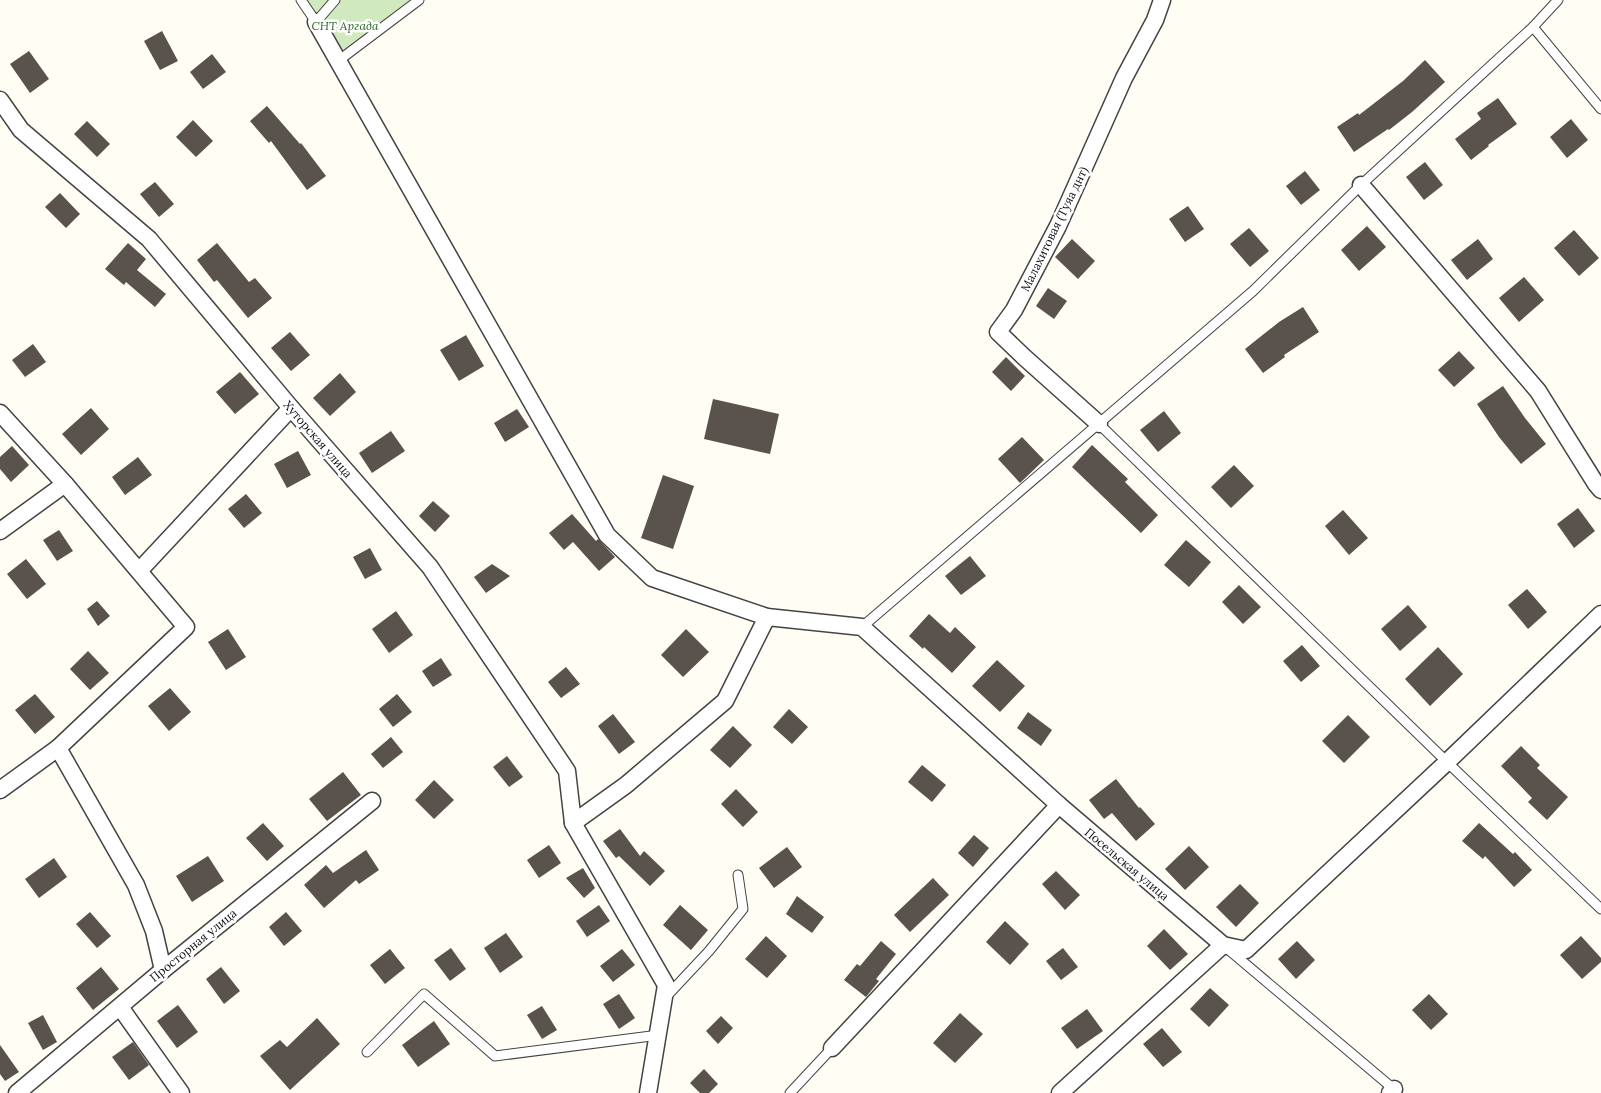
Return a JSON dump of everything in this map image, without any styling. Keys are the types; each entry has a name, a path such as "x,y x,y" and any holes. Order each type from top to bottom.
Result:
{"street":[{"name":"Малахитовая (Туяа днт)","path":"1099,424 998,332 1014,310 1058,226 1124,78 1155,20 1162,0"},
{"path":"316,22 607,535 652,578 767,617 862,628"},
{"name":"Хуторская улица","path":"0,100 21,130 149,239 291,408 430,567 567,771 573,823"},
{"path":"1361,185 1538,391 1601,490"},
{"path":"139,571 291,408"},
{"path":"0,413 65,484 186,627 58,748 0,790"},
{"path":"0,531 65,484"},
{"path":"1060,1093 1223,945 1246,950 1447,762 1601,614"},
{"path":"648,1093 666,985 573,823 626,785 725,701 767,617"},
{"name":"Посельская улица","path":"862,628 1059,805 1223,945"},
{"path":"58,748 136,885 154,931 163,970"},
{"name":"Просторная улица","path":"17,1093 163,970 372,801"},
{"path":"832,1048 1059,805"},
{"path":"120,1007 181,1093"}],"lane":[{"path":"301,0 316,22 336,0"},
{"path":"338,61 420,0"},
{"path":"862,628 1253,291 1361,185 1533,27 1558,0"},
{"path":"1533,27 1601,108"},
{"path":"1099,424 1601,909"},
{"path":"664,999 709,951 743,909 738,875"},
{"name":"Посельская улица","path":"1223,945 1394,1092"},
{"path":"367,1052 424,994 495,1056 658,1035"},
{"path":"790,1093 832,1048"}],"green space":[{"name":"СНТ Аргада","path":"299,0 424,0 338,61"}],"building":[{"path":"162,31 178,61 160,70 144,41"},
{"path":"29,51 49,79 30,93 10,64"},
{"path":"212,54 226,72 203,89 190,72"},
{"path":"1425,60 1445,82 1389,130 1354,152 1337,127 1358,113 1359,115 1403,81"},
{"path":"1498,98 1517,124 1471,160 1455,139 1481,119 1477,113"},
{"path":"267,106 301,143 326,176 307,190 271,141 269,143 250,121"},
{"path":"1571,119 1588,140 1567,158 1550,137"},
{"path":"193,120 213,141 196,157 176,137"},
{"path":"87,121 110,144 97,157 74,134"},
{"path":"1425,162 1443,185 1424,200 1406,177"},
{"path":"1305,171 1320,190 1301,205 1286,186"},
{"path":"155,182 174,204 159,217 140,194"},
{"path":"60,193 80,214 66,228 45,207"},
{"path":"1188,206 1204,229 1185,242 1169,219"},
{"path":"1367,226 1386,247 1359,271 1341,250"},
{"path":"1249,228 1269,251 1250,267 1230,244"},
{"path":"1574,230 1599,258 1579,276 1554,248"},
{"path":"1072,239 1095,261 1078,279 1055,257"},
{"path":"1478,239 1493,259 1467,280 1451,260"},
{"path":"128,243 146,259 137,270 166,294 155,307 126,282 124,285 105,269"},
{"path":"217,243 249,282 255,278 272,298 248,318 217,280 214,282 197,260"},
{"path":"1524,277 1544,300 1519,322 1499,298"},
{"path":"1048,288 1067,301 1054,319 1036,306"},
{"path":"1303,307 1319,332 1284,355 1285,357 1263,373 1245,349 1279,322"},
{"path":"290,332 310,355 291,371 271,348"},
{"path":"466,335 484,366 459,381 440,350"},
{"path":"33,344 46,362 25,377 12,360"},
{"path":"1459,351 1475,368 1454,387 1438,370"},
{"path":"1006,357 1025,376 1011,391 992,372"},
{"path":"240,372 259,394 235,414 216,392"},
{"path":"340,373 356,392 330,416 313,398"},
{"path":"1503,386 1546,444 1521,464 1499,437 1477,404"},
{"path":"713,399 779,414 770,454 704,439"},
{"path":"91,408 109,429 81,455 62,434"},
{"path":"517,409 529,427 505,442 494,423"},
{"path":"1164,411 1181,433 1158,452 1140,430"},
{"path":"391,431 405,451 372,473 359,453"},
{"path":"1022,437 1044,460 1020,483 998,459"},
{"path":"1092,445 1128,479 1125,482 1158,515 1141,533 1072,467"},
{"path":"12,446 29,465 11,482 0,469 0,457"},
{"path":"298,451 311,475 287,488 274,464"},
{"path":"138,457 152,475 125,495 112,477"},
{"path":"1234,465 1254,486 1231,508 1211,487"},
{"path":"663,475 694,486 673,549 641,538"},
{"path":"246,494 262,513 244,528 228,509"},
{"path":"433,501 450,516 435,532 419,516"},
{"path":"1578,508 1595,531 1574,548 1557,524"},
{"path":"1343,510 1368,538 1349,555 1325,526"},
{"path":"572,514 596,541 598,539 615,557 599,571 573,542 564,550 549,533"},
{"path":"59,530 73,551 57,561 43,540"},
{"path":"1186,540 1211,562 1189,587 1164,565"},
{"path":"370,548 382,570 365,579 353,557"},
{"path":"970,556 986,576 961,595 945,576"},
{"path":"26,559 46,584 27,599 7,574"},
{"path":"492,564 510,576 486,593 474,577"},
{"path":"1239,585 1261,607 1243,624 1222,602"},
{"path":"1527,589 1547,612 1528,629 1508,605"},
{"path":"97,601 110,616 98,626 87,609"},
{"path":"1408,605 1427,627 1400,651 1381,629"},
{"path":"396,611 413,635 389,653 372,629"},
{"path":"929,614 950,633 955,627 976,647 952,673 909,636"},
{"path":"228,629 246,657 226,670 208,642"},
{"path":"686,629 709,652 683,677 661,655"},
{"path":"1302,645 1320,666 1301,682 1283,661"},
{"path":"1438,647 1463,674 1430,706 1405,679"},
{"path":"88,651 109,673 90,690 70,669"},
{"path":"441,658 452,675 433,687 422,671"},
{"path":"997,660 1025,686 1000,712 972,686"},
{"path":"566,667 580,684 561,698 548,682"},
{"path":"170,688 191,712 169,731 148,706"},
{"path":"35,694 55,717 35,734 15,710"},
{"path":"397,694 412,712 393,727 379,709"},
{"path":"789,709 808,727 792,744 773,727"},
{"path":"1028,712 1052,730 1041,746 1017,728"},
{"path":"613,714 635,742 619,754 598,726"},
{"path":"1348,715 1370,737 1344,763 1322,741"},
{"path":"733,726 752,745 730,768 710,750"},
{"path":"391,737 403,752 383,768 371,754"},
{"path":"1521,746 1540,765 1537,768 1568,797 1547,820 1528,802 1532,798 1501,766"},
{"path":"507,756 523,777 509,787 493,767"},
{"path":"922,765 946,785 932,802 908,782"},
{"path":"343,772 361,795 327,821 309,799"},
{"path":"1116,779 1139,808 1155,824 1136,841 1112,813 1104,819 1089,800"},
{"path":"434,780 454,800 434,819 415,800"},
{"path":"736,789 758,812 743,827 721,804"},
{"path":"263,823 284,846 267,861 246,838"},
{"path":"1479,823 1513,854 1515,852 1532,870 1514,887 1485,856 1483,859 1462,841"},
{"path":"620,829 640,856 644,851 665,871 650,886 619,856 616,858 603,841"},
{"path":"974,835 989,848 973,867 958,853"},
{"path":"549,845 561,863 539,878 527,860"},
{"path":"1189,846 1209,867 1185,890 1165,869"},
{"path":"787,847 802,867 774,888 759,868"},
{"path":"366,850 379,870 359,884 356,880 324,908 304,885 326,865 333,873"},
{"path":"208,856 224,881 192,902 176,876"},
{"path":"54,858 67,877 39,898 25,879"},
{"path":"583,868 595,888 584,898 566,878"},
{"path":"1056,871 1080,895 1065,910 1042,884"},
{"path":"933,878 949,895 910,932 894,915"},
{"path":"1240,884 1259,903 1236,927 1216,907"},
{"path":"797,896 824,917 812,933 786,914"},
{"path":"599,905 610,921 587,937 576,921"},
{"path":"680,905 708,930 691,950 663,925"},
{"path":"90,912 111,936 97,948 76,924"},
{"path":"286,912 302,931 284,946 269,927"},
{"path":"1005,921 1029,944 1010,965 986,942"},
{"path":"1164,929 1188,954 1170,970 1147,946"},
{"path":"506,933 523,957 500,973 484,948"},
{"path":"766,936 787,956 767,978 745,959"},
{"path":"1581,936 1601,958 1601,962 1582,979 1560,955"},
{"path":"881,941 896,954 876,979 879,981 866,997 844,980 857,964 860,966"},
{"path":"1297,941 1315,960 1296,979 1278,959"},
{"path":"451,948 466,969 450,981 434,960"},
{"path":"1063,948 1078,967 1061,980 1046,961"},
{"path":"390,949 405,968 385,984 370,965"},
{"path":"622,949 635,965 613,982 600,966"},
{"path":"101,967 119,989 93,1010 76,988"},
{"path":"221,967 240,991 224,1004 206,979"},
{"path":"1210,988 1229,1005 1209,1027 1190,1009"},
{"path":"619,994 635,1018 619,1029 603,1004"},
{"path":"1429,994 1448,1014 1431,1030 1412,1010"},
{"path":"178,1005 198,1032 177,1048 157,1021"},
{"path":"542,1006 557,1030 542,1039 527,1015"},
{"path":"1087,1009 1103,1031 1077,1049 1061,1028"},
{"path":"960,1013 983,1034 955,1063 933,1043"},
{"path":"43,1015 57,1042 43,1050 28,1023"},
{"path":"721,1016 733,1028 718,1044 706,1031"},
{"path":"317,1018 340,1044 290,1090 260,1056 280,1040 287,1047"},
{"path":"434,1021 450,1044 418,1067 402,1045"},
{"path":"1162,1028 1182,1052 1163,1067 1143,1044"},
{"path":"133,1042 149,1065 129,1080 112,1057"},
{"path":"0,1045 19,1072 5,1081 0,1074"},
{"path":"704,1069 718,1084 709,1093 700,1093 690,1083"}]}
